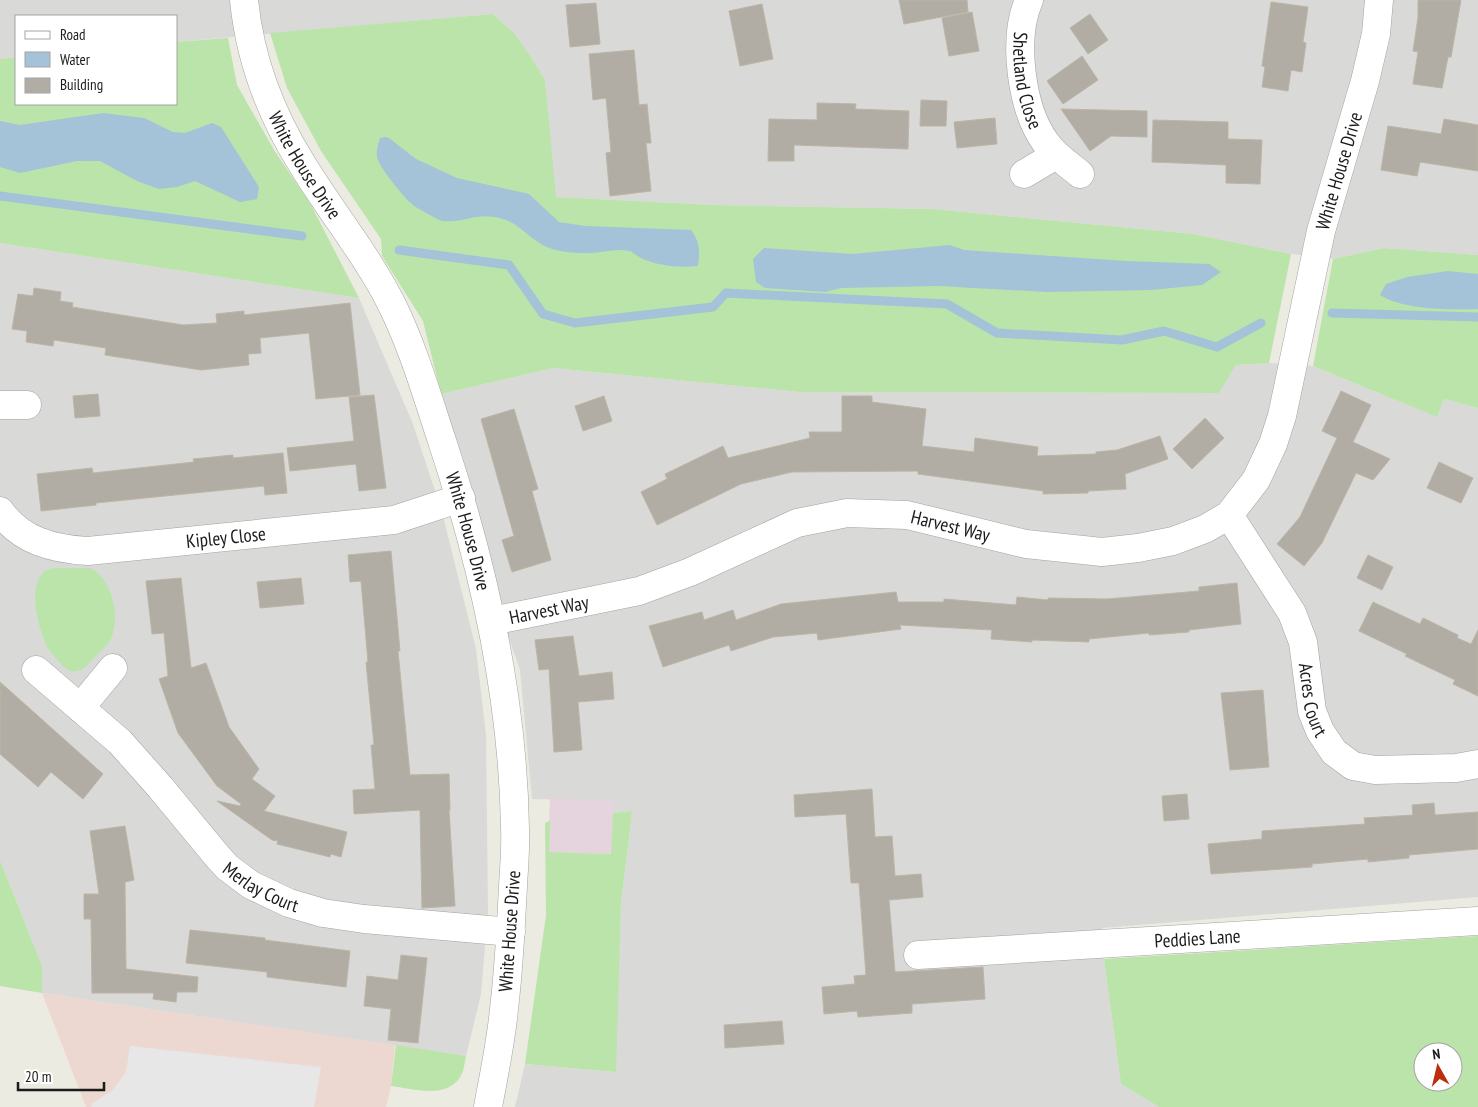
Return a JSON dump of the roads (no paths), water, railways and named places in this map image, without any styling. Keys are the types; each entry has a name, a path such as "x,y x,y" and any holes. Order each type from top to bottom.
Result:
{"street":[{"name":"White House Drive","path":"244,0 247,27 266,95 301,163 359,249 393,308 413,356 461,498 492,621 510,743 516,829 511,932 504,1012 488,1107"},
{"name":"Shetland Close","path":"1029,0 1020,30 1023,78 1028,104 1045,142 1056,156 1080,174"},
{"name":"White House Drive","path":"1297,341 1321,231 1365,81 1376,34 1379,0"},
{"path":"1024,174 1056,156"},
{"name":"Harvest Way","path":"492,621 639,591 690,572 797,523 847,513 907,515 1026,544 1102,552 1138,548 1173,541 1206,529 1229,516 1256,480 1273,444 1282,416 1297,341"},
{"path":"0,405 27,405"},
{"name":"Kipley Close","path":"0,511 14,528 36,541 61,549 88,551 394,520 461,498"},
{"name":"Acres Court","path":"1229,516 1292,613 1303,642 1312,711 1320,731 1334,752 1353,766 1375,770 1456,768 1478,764"},
{"path":"80,708 114,668"},
{"name":"Merlay Court","path":"36,670 120,742 227,867 251,885 289,903 323,913 364,919 511,932"},
{"name":"Peddies Lane","path":"918,954 1478,921"}],"water":[{"path":"103,113 144,118 173,132 185,133 212,123 221,127 259,187 257,199 240,202 195,181 177,187 159,189 137,181 100,161 77,161 20,173 0,167 0,121 20,125"},
{"path":"385,137 416,159 457,178 529,194 559,222 585,226 691,230 699,247 698,266 677,267 663,265 643,259 625,250 575,253 558,250 536,241 511,222 496,217 480,216 452,221 440,220 409,202 384,170 378,160 377,152 380,138"},
{"path":"950,245 964,250 1126,261 1209,264 1221,272 1202,285 1151,290 1047,292 938,286 841,288 825,292 765,288 756,282 753,259 764,248 852,254"},
{"path":"1448,271 1478,274 1478,309 1427,308 1401,304 1380,295 1386,284 1407,277"}],"waterway":[{"path":"0,196 302,236"},
{"path":"399,250 509,265 543,314 575,323 713,307 726,293 947,304 997,333 1122,340 1164,331 1217,347 1261,323"},
{"path":"1332,313 1478,317"}]}
